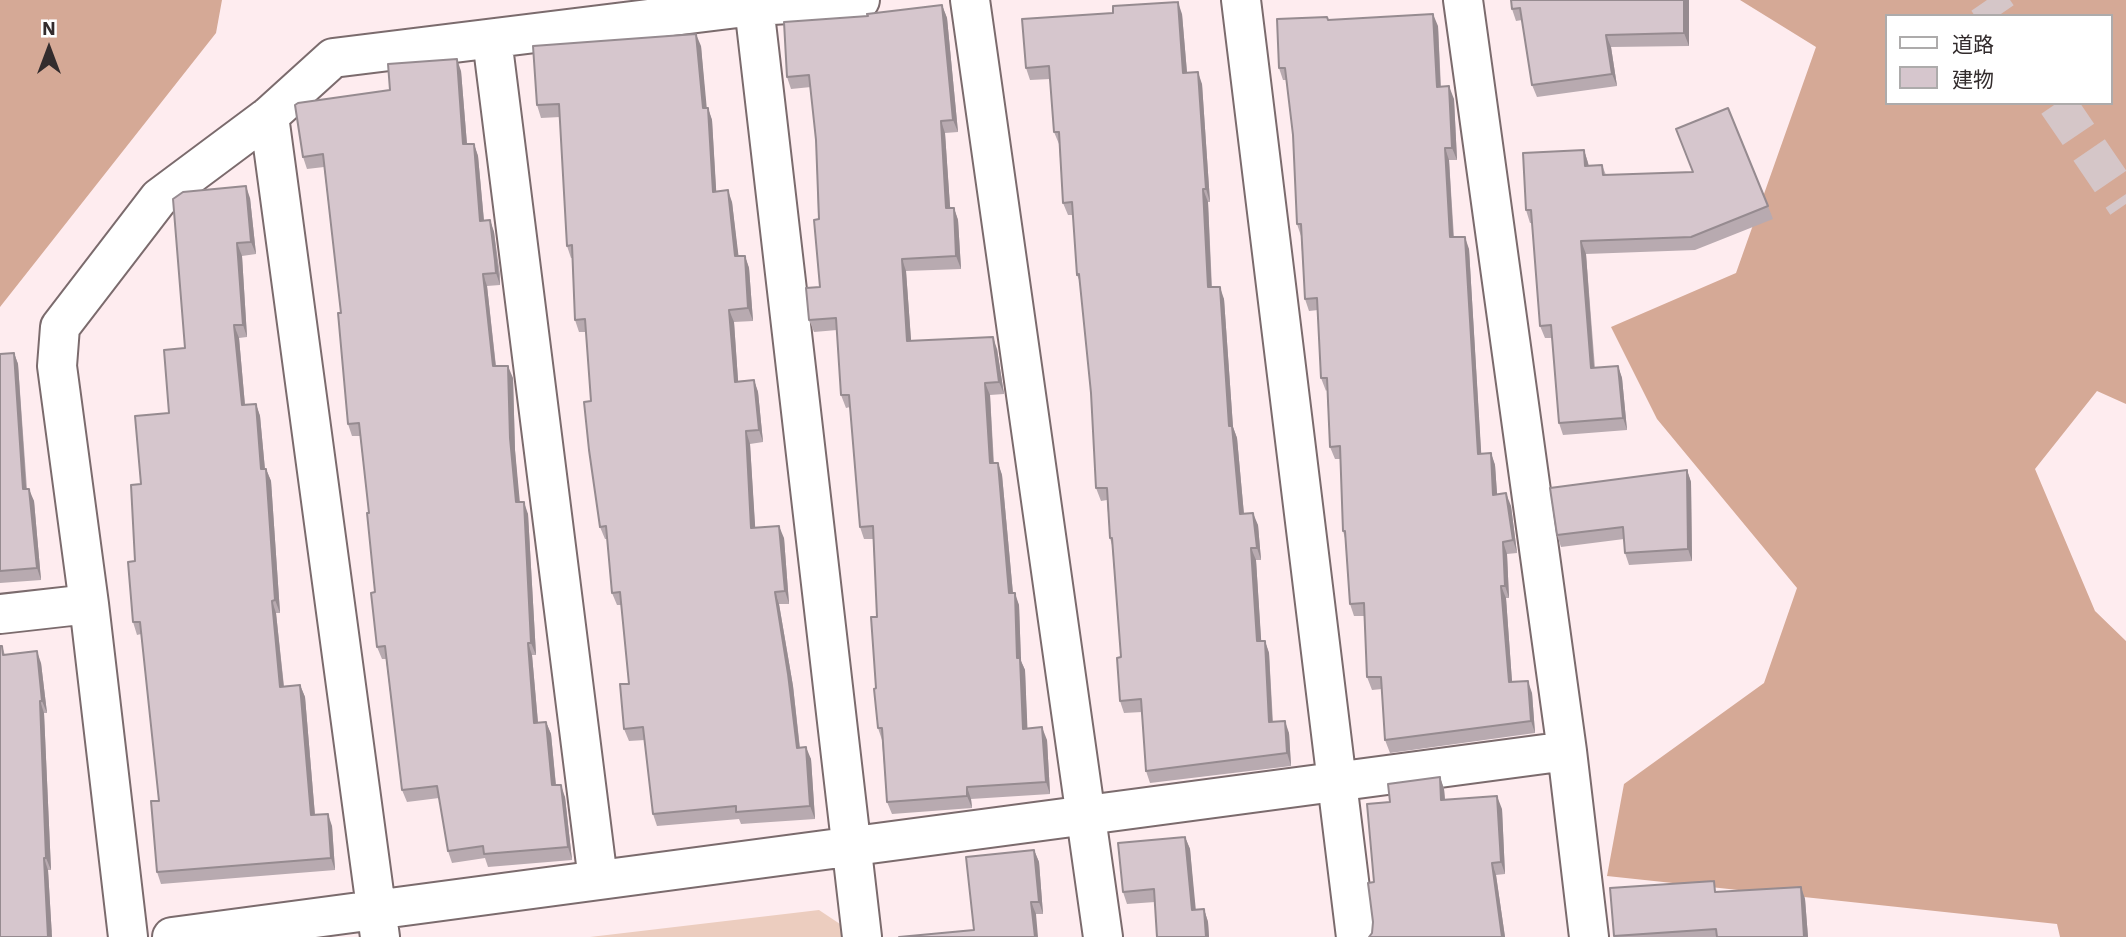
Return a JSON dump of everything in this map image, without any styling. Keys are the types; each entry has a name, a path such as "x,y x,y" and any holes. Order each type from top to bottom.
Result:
{"street":[{"path":"128,937 89,604 57,366 60,327 159,198 269,116 333,58 754,6 860,0"},
{"path":"970,0 1103,937"},
{"path":"1241,0 1356,937"},
{"path":"1464,0 1567,751 1589,937"},
{"path":"754,6 862,937"},
{"path":"492,39 598,880"},
{"path":"269,116 379,923"},
{"path":"0,614 89,604"},
{"path":"172,937 379,923 598,880 1567,751"}],"shaded area":[{"path":"0,0 222,0 216,33 0,307"},
{"path":"1740,0 2126,0 2126,404 2097,391 2035,469 2095,611 2126,641 2126,937 2060,937 2057,924 1607,876 1624,784 1764,683 1797,588 1657,419 1611,327 1736,273 1816,47"},
{"path":"819,910 846,928 847,937 590,937"}],"building":[{"path":"1511,0 1684,0 1684,33 1606,35 1612,74 1532,85 1520,8 1512,9"},
{"path":"1178,2 1183,73 1198,72 1206,189 1203,189 1208,287 1220,287 1229,426 1232,426 1240,514 1253,513 1257,548 1251,548 1257,641 1265,641 1269,722 1285,721 1287,753 1146,771 1141,699 1120,701 1117,658 1121,657 1112,538 1107,488 1096,488 1091,393 1079,274 1077,275 1072,202 1063,203 1059,132 1054,132 1049,66 1026,68 1022,19 1113,13 1113,6"},
{"path":"942,5 953,120 941,121 946,208 954,208 956,256 902,259 907,341 993,337 999,382 985,383 990,463 998,463 1009,593 1015,593 1023,729 1042,727 1046,782 967,787 967,796 887,802 882,728 878,728 874,689 871,617 877,617 873,526 860,527 849,395 841,395 836,318 809,320 806,288 820,287 814,220 819,219 816,140 809,75 787,77 784,22 868,16 867,14"},
{"path":"1433,14 1437,87 1449,86 1452,148 1445,148 1450,237 1465,237 1478,454 1491,453 1493,495 1506,493 1513,540 1503,542 1505,586 1501,586 1509,682 1528,681 1531,721 1385,740 1381,677 1367,677 1364,603 1350,604 1343,531 1340,446 1330,447 1327,378 1321,378 1317,298 1305,299 1301,224 1297,224 1293,135 1285,68 1279,68 1277,19 1327,17 1328,20"},
{"path":"696,34 703,108 708,108 713,192 728,190 735,256 745,256 748,308 729,310 735,382 754,380 759,430 746,431 751,528 779,526 785,591 775,592 797,748 806,747 810,806 736,812 736,806 653,814 643,727 624,729 620,684 629,684 620,592 612,593 606,526 600,527 589,450 584,402 591,401 585,319 575,320 572,245 567,246 559,104 537,105 533,46"},
{"path":"457,59 463,144 474,144 480,221 490,220 495,261 496,273 483,274 493,366 508,366 510,438 516,502 524,502 531,643 528,643 534,723 546,722 552,785 561,785 568,847 484,854 483,846 448,851 437,786 402,790 385,646 377,647 371,593 375,592 369,513 359,423 348,424 338,313 341,313 323,154 303,157 295,105 390,90 388,64"},
{"path":"1728,108 1768,206 1691,237 1581,241 1591,368 1618,366 1623,418 1559,423 1551,325 1540,326 1531,210 1526,210 1523,153 1584,150 1585,166 1602,165 1603,175 1693,172 1676,129"},
{"path":"246,186 251,242 237,243 243,325 234,325 242,405 256,404 261,469 266,469 275,600 272,601 280,687 300,685 311,815 328,814 331,858 157,872 151,801 159,801 140,622 133,622 128,562 135,561 131,485 141,484 135,416 169,413 164,350 185,348 173,199 183,192"},
{"path":"14,353 23,489 29,489 37,568 0,571 0,354"},
{"path":"1687,470 1688,549 1625,553 1623,527 1557,535 1550,488"},
{"path":"0,646 3,655 37,651 42,701 48,937 0,937"},
{"path":"1440,777 1441,800 1497,796 1501,862 1492,863 1502,937 1369,937 1373,922 1368,883 1374,882 1367,804 1390,802 1388,784"},
{"path":"1185,837 1192,910 1204,909 1206,937 1157,937 1154,889 1123,892 1118,843"},
{"path":"1034,850 1039,902 1031,902 1035,937 899,937 974,930 966,857"},
{"path":"1714,881 1715,892 1801,887 1804,937 1717,937 1716,929 1614,936 1610,888"}],"tunnel":[{"path":"1987,0 1997,14"},
{"path":"2058,105 2126,204"}]}
